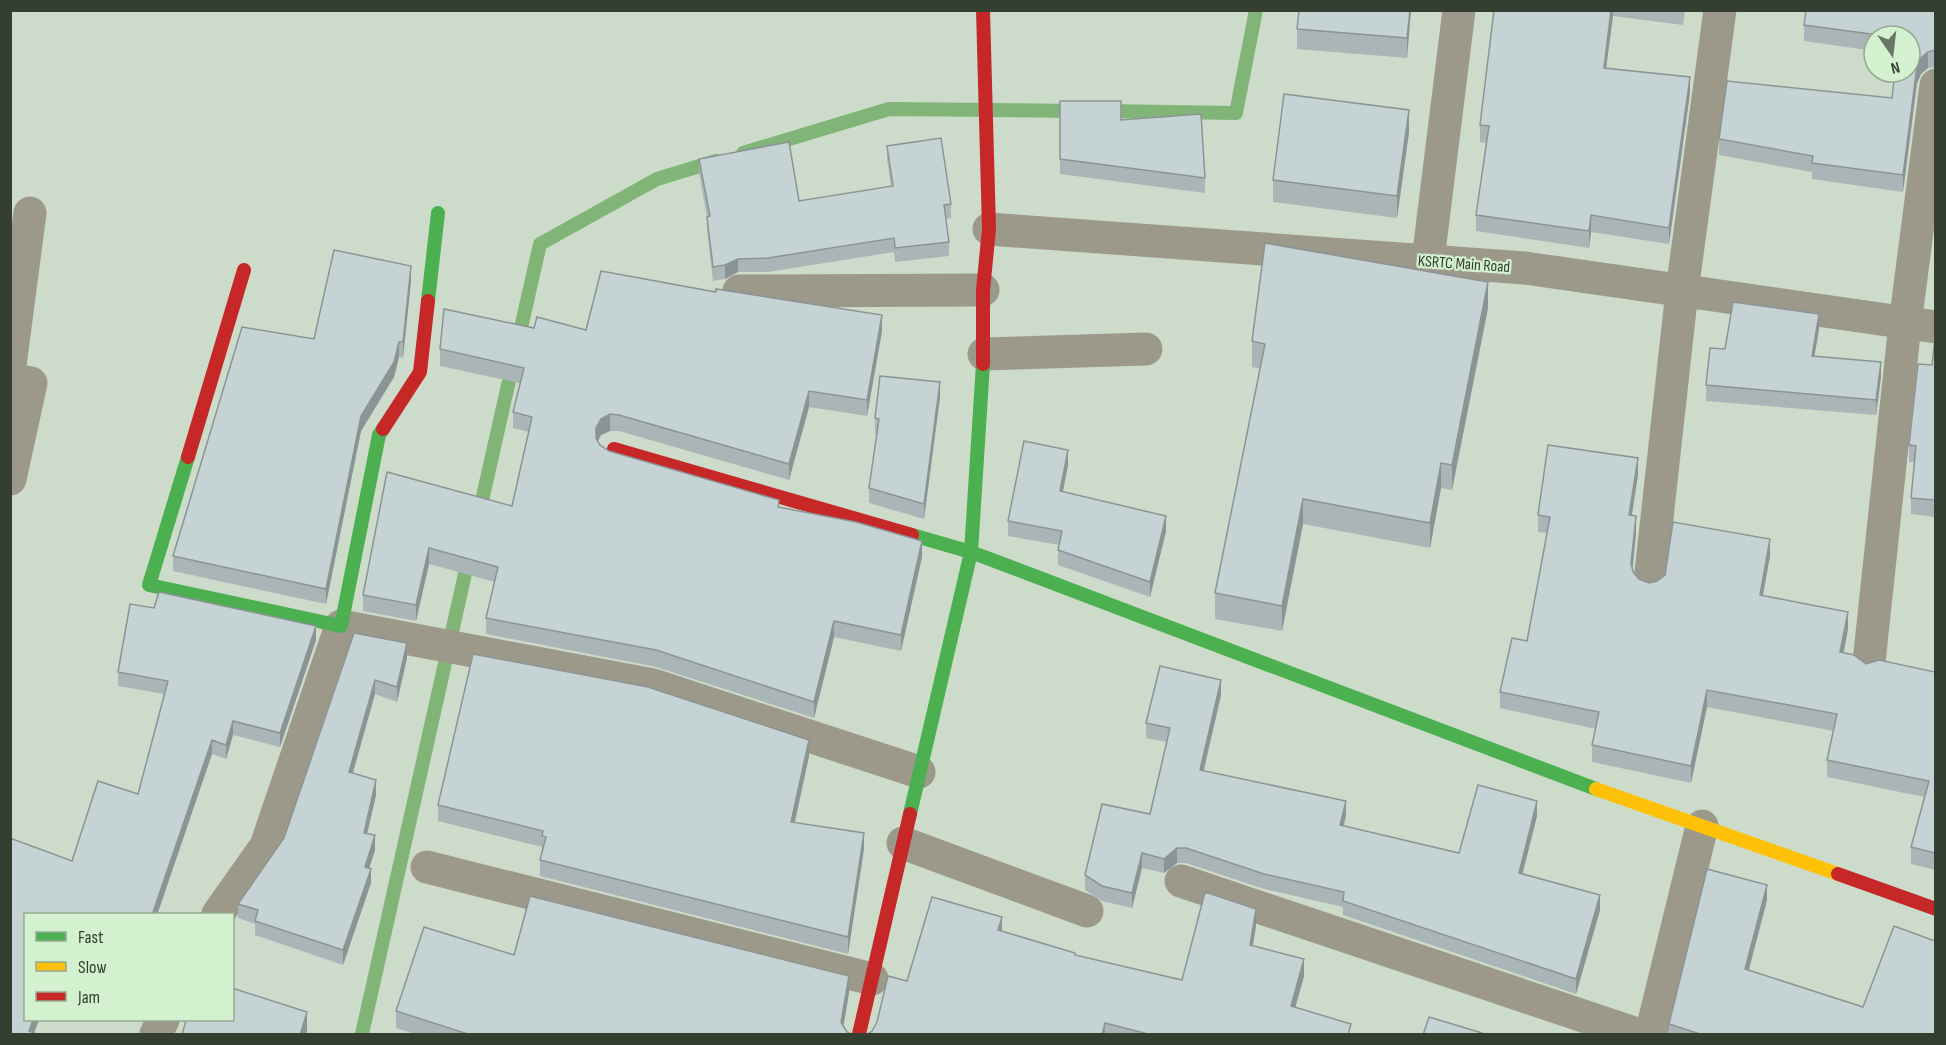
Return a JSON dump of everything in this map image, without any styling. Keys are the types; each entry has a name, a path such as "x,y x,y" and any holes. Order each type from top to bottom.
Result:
{"street":[{"path":"858,1035 971,552 984,354 982,290 989,229 982,63 983,10"},
{"path":"1428,260 1459,10"},
{"path":"1650,581 1682,291 1720,10"},
{"path":"1869,662 1920,326 1935,85"},
{"path":"10,365 30,213"},
{"path":"219,913 266,846 341,626 379,435 420,372 438,213"},
{"name":"KSRTC Main Road","path":"989,229 1526,268 1920,326"},
{"path":"244,270 148,585 341,626 653,685 919,772"},
{"path":"739,291 982,290"},
{"path":"984,354 1146,349"},
{"path":"10,379 31,383 10,479"},
{"path":"614,449 971,552 1598,790 1935,909"},
{"path":"1651,1035 1702,826"},
{"path":"903,843 1087,911"},
{"path":"427,867 872,979"},
{"path":"1180,881 1637,1035"},
{"path":"156,1035 163,1021"}],"building":[{"path":"1299,10 1410,10 1407,38 1297,29"},
{"path":"1494,10 1611,10 1604,68 1690,77 1669,228 1591,215 1589,231 1476,215 1489,126 1480,125"},
{"path":"1806,10 1935,10 1935,50 1922,57 1922,24 1862,24 1862,33 1804,25"},
{"path":"1727,81 1892,98 1894,84 1915,84 1903,175 1812,163 1813,156 1719,139"},
{"path":"1284,94 1409,110 1397,196 1273,180"},
{"path":"1060,101 1121,101 1121,120 1201,114 1205,178 1060,159"},
{"path":"941,138 951,204 944,205 949,242 895,248 894,238 768,258 738,259 713,267 707,217 710,216 699,159 789,142 799,201 893,186 887,146"},
{"path":"1265,243 1488,282 1452,465 1441,463 1430,523 1303,499 1282,606 1215,593 1265,344 1252,341"},
{"path":"334,250 411,266 403,342 399,342 394,362 361,416 326,589 173,556 242,327 314,339"},
{"path":"601,271 716,292 716,289 882,315 867,400 809,391 789,464 619,415 610,414 601,419 596,428 596,438 600,445 609,451 779,500 778,507 856,522 922,541 901,635 834,621 814,702 656,650 486,618 498,567 429,548 416,605 363,595 387,472 512,506 532,417 513,412 524,368 440,349 444,309 534,328 537,317 586,330"},
{"path":"1733,302 1819,314 1812,356 1881,362 1876,400 1706,385 1710,348 1725,349"},
{"path":"1935,338 1935,500 1911,498 1916,446 1909,445 1918,364 1932,365"},
{"path":"880,376 940,382 924,504 869,488 879,419 875,418"},
{"path":"1024,441 1068,450 1060,491 1166,516 1150,582 1058,550 1062,531 1008,521"},
{"path":"1548,445 1638,458 1629,515 1636,516 1631,563 1633,572 1639,579 1649,583 1665,575 1673,522 1770,539 1760,595 1848,612 1840,652 1854,655 1866,664 1879,660 1935,672 1935,853 1911,847 1929,781 1827,760 1837,714 1707,690 1691,766 1592,745 1599,712 1500,692 1512,638 1527,641 1550,517 1538,515"},
{"path":"159,592 316,626 280,733 233,721 226,745 212,740 153,913 24,913 24,1021 33,1021 29,1031 39,1035 10,1035 10,838 72,861 98,781 138,794 168,681 118,672 130,604 154,608"},
{"path":"354,633 407,643 397,687 375,680 349,772 376,780 364,833 375,835 365,867 371,869 343,950 255,921 258,910 238,904 284,838"},
{"path":"473,654 648,687 809,740 791,822 864,833 848,937 540,860 546,837 542,836 543,831 438,805"},
{"path":"1160,666 1221,680 1200,770 1346,801 1340,825 1459,853 1478,785 1537,801 1519,873 1600,895 1576,979 1343,901 1344,892 1264,874 1186,848 1177,848 1164,859 1142,853 1132,893 1102,886 1085,875 1102,804 1150,814 1170,728 1146,723"},
{"path":"1707,869 1767,885 1745,969 1863,1007 1894,926 1935,941 1935,1035 1703,1035 1669,1024"},
{"path":"1205,892 1256,909 1250,945 1304,959 1291,1006 1351,1024 1348,1035 1152,1035 1105,1023 1102,1035 866,1035 872,1031 877,1022 888,976 907,981 932,897 1002,917 998,930 1075,953 1075,955 1182,980"},
{"path":"530,896 849,976 841,1022 847,1032 853,1035 471,1035 396,1011 424,927 514,955"},
{"path":"234,989 307,1012 300,1035 182,1035 186,1021 234,1021"},
{"path":"1429,1017 1482,1033 1481,1035 1423,1035"}],"waterway":[{"path":"1103,111 1236,113 1256,10"},
{"path":"743,153 889,109 1078,111"},
{"path":"518,341 540,244 657,179 716,161"},
{"path":"479,514 513,363"},
{"path":"362,1034 469,556"}],"traffic: fast":[{"path":"428,301 438,213"},
{"path":"910,814 971,552 983,364"},
{"path":"188,457 149,585 341,626 379,435 383,429"},
{"path":"912,535 971,552 1596,789"}],"traffic: slow":[{"path":"1596,789 1838,874"}],"traffic: jam":[{"path":"983,10 989,229 983,290 983,364"},
{"path":"188,457 244,270"},
{"path":"383,429 420,372 428,301"},
{"path":"614,449 912,535"},
{"path":"859,1034 910,814"},
{"path":"1838,874 1936,909"}]}
